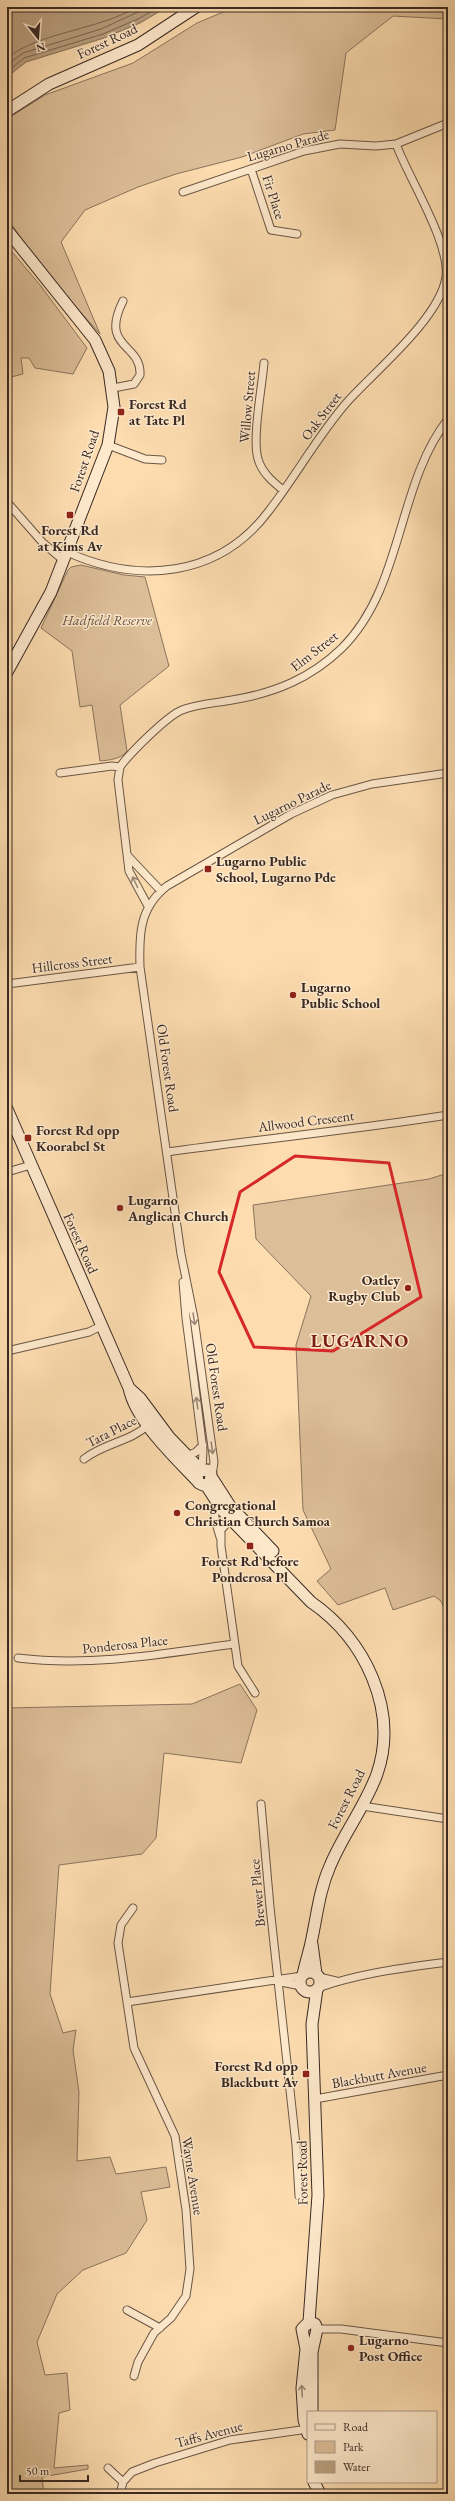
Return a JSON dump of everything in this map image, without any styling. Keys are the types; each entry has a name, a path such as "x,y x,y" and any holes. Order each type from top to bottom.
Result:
{"street":[{"name":"Forest Road","path":"7,111 23,99 49,84 138,45 196,7"},
{"name":"Lugarno Parade","path":"183,192 304,151 330,146 396,144 448,123"},
{"name":"Oak Street","path":"7,502 43,544 65,556 131,571 166,571 191,565 220,553 247,535 268,512 338,413 432,311 444,286 446,266 442,247 396,144"},
{"name":"Fir Place","path":"251,169 271,230 298,234"},
{"name":"Forest Road","path":"7,230 92,334 106,361 113,388 113,416 108,445 48,600 7,672"},
{"path":"113,388 134,384 140,375 138,362 120,340 115,327 116,314 123,301"},
{"name":"Willow Street","path":"264,363 257,436 258,459 267,476 283,490"},
{"name":"Elm Street","path":"120,767 174,714 189,708 255,696 294,683 314,672 349,640 376,598 430,446 448,419"},
{"path":"108,445 145,459 162,460"},
{"path":"60,773 112,766 120,767 118,783 130,871 148,906"},
{"name":"Lugarno Parade","path":"161,891 222,853 318,800 358,787 448,774"},
{"path":"128,856 161,891"},
{"name":"Old Forest Road","path":"161,891 148,906 139,932 140,967 181,1254 186,1318 203,1445 202,1470"},
{"name":"Hillcross Street","path":"7,984 140,967"},
{"name":"Forest Road","path":"7,1109 129,1388 131,1399 148,1425 207,1480 234,1516"},
{"name":"Allwood Crescent","path":"167,1152 268,1138 304,1136 448,1115"},
{"path":"7,1172 31,1165"},
{"name":"Old Forest Road","path":"181,1254 194,1318 214,1462 207,1480"},
{"path":"7,1351 89,1332 101,1326"},
{"name":"Forest Road","path":"129,1388 140,1398 169,1437 202,1470"},
{"name":"Tara Place","path":"84,1459 99,1448 136,1435 148,1425"},
{"name":"Old Forest Road","path":"187,1456 196,1452 203,1445"},
{"path":"202,1470 197,1475 207,1480"},
{"name":"Forest Road","path":"207,1480 215,1500 234,1516 316,1597 323,1611 365,1661 375,1682 382,1706 384,1735 382,1754 376,1774 362,1806 339,1846 325,1878 316,1910 312,1942 302,1981 312,2024"},
{"path":"215,1500 215,1520 220,1539 238,1666 255,1693"},
{"path":"220,1539 222,1530 234,1516"},
{"name":"Ponderosa Place","path":"18,1658 52,1662 98,1662 234,1644"},
{"name":"Brewer Place","path":"261,1804 278,1981"},
{"path":"362,1806 448,1819"},
{"name":"Wayne Avenue","path":"133,1908 121,1925 118,1943 134,2048 175,2136 186,2210 190,2269 186,2296 171,2318 160,2328 145,2348 134,2376"},
{"name":"Forest Road","path":"312,1942 317,1982 312,2024 317,2209 311,2329 312,2411"},
{"path":"302,1981 309,1992 317,1982 336,1981 372,1973 448,1962"},
{"path":"302,1981 309,1972 317,1982"},
{"name":"Forest Road","path":"278,1981 296,2145 299,2196"},
{"path":"127,2002 278,1981 302,1981"},
{"path":"317,1982 336,1981"},
{"name":"Blackbutt Avenue","path":"315,2100 448,2075"},
{"path":"127,2310 160,2328"},
{"name":"Forest Road","path":"307,2427 304,2420 302,2388 306,2352 311,2329"},
{"path":"311,2329 356,2331 448,2344"},
{"name":"Taffs Avenue","path":"123,2482 132,2472 220,2442 307,2429"},
{"path":"108,2468 123,2482 120,2494"},
{"path":"313,2494 314,2483"},
{"path":"314,2483 320,2494"}],"highlighted area":[{"path":"295,1156 389,1163 421,1297 333,1351 254,1347 219,1272 240,1192"}],"green space":[{"path":"235,7 448,7 448,19 393,16 346,53 335,130 303,134 242,157 176,174 138,187 85,210 61,242 100,334 45,272 7,218 7,119 45,95 133,63 197,23"},
{"path":"7,246 40,285 87,348 73,374 35,368 29,358 21,358 23,374 7,378"},
{"name":"Hadfield Reserve","path":"81,565 124,575 145,577 169,666 120,705 127,751 125,754 115,759 100,761 92,705 80,707 72,651 41,628 68,570 71,567"},
{"path":"448,1173 448,1618 441,1601 434,1596 393,1610 385,1588 338,1605 317,1581 331,1569 303,1510 296,1345 311,1296 256,1239 253,1205 429,1179"},
{"path":"240,1684 257,1710 241,1763 164,1753 156,1838 142,1854 59,1865 50,1994 63,2033 76,2030 73,2050 79,2092 77,2161 110,2157 116,2174 166,2167 170,2187 141,2192 147,2220 126,2253 83,2270 57,2294 37,2342 45,2375 67,2373 70,2410 59,2413 54,2468 88,2465 88,2469 42,2477 44,2494 7,2494 7,1708 192,1704"}],"water":[{"path":"7,7 167,7 140,23 104,38 26,62 7,77"}],"place":[{"name":"Forest Rd at Tate Pl","path":"121,412"},
{"name":"Forest Rd at Kims Av","path":"70,515"},
{"name":"Lugarno Public School, Lugarno Pde","path":"208,869"},
{"name":"Lugarno Public School","path":"293,995"},
{"name":"Forest Rd opp Koorabel St","path":"28,1138"},
{"name":"Lugarno Anglican Church","path":"120,1208"},
{"name":"Oatley Rugby Club","path":"408,1288"},
{"name":"Congregational Christian Church Samoa","path":"177,1513"},
{"name":"Forest Rd before Ponderosa Pl","path":"250,1546"},
{"name":"Forest Rd opp Blackbutt Av","path":"306,2074"},
{"name":"Lugarno Post Office","path":"351,2348"}],"district":[{"name":"LUGARNO","path":"360,1340"}]}
